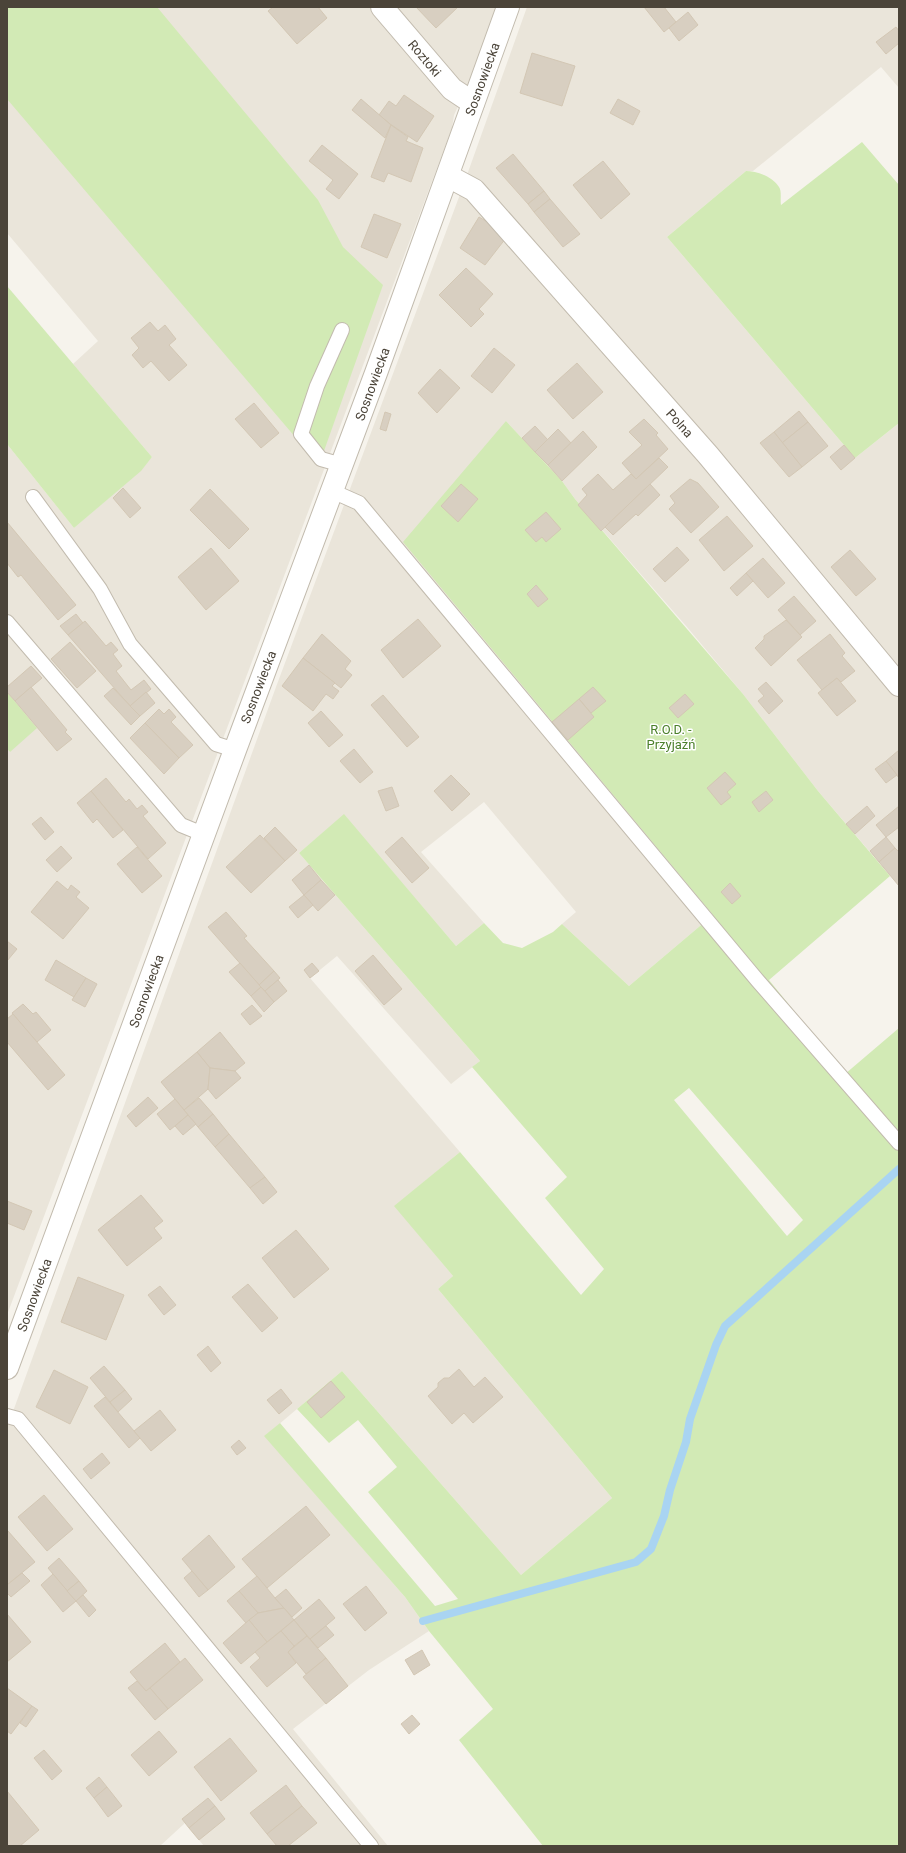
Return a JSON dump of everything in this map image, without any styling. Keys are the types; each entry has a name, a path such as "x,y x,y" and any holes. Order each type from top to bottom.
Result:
{"street":[{"name":"Roztoki","path":"382,7 452,89 473,103"},
{"name":"Sosnowiecka","path":"7,1368 234,750 342,465 508,7"},
{"name":"Polna","path":"448,176 474,190 708,455 899,685"}],"lane":[{"path":"342,330 317,386 301,434 321,459 342,465"},
{"path":"332,491 359,503 758,981 899,1143"},
{"path":"33,497 100,589 130,644 216,744 234,750"},
{"path":"7,622 181,825 204,834"},
{"path":"7,1416 18,1420 371,1846"}],"shaded area":[{"path":"7,7 496,7 469,83 454,115 452,128 7,1315 7,749 10,752 7,692 7,444 74,528 140,471 152,457 73,364 98,341 7,233"},
{"path":"527,7 899,7 899,88 881,67 753,171 746,171 667,237 855,458 899,423 899,886 818,791 743,694 687,627 575,499 562,481 506,421 521,682 713,915 629,986 562,924 576,912 484,802 421,852 484,923 456,946 344,815 299,853 480,1061 451,1084 337,956 310,978 460,1152 395,1206 453,1276 438,1289 612,1498 521,1575 342,1371 265,1436 405,1597 429,1631 369,1670 293,1729 388,1846 204,1846 185,1823 160,1846 7,1846 7,1428 276,687 462,189"}],"green space":[{"path":"7,7 157,7 318,200 343,247 383,285 319,465 7,99"},
{"path":"862,142 899,185 899,423 855,458 667,237 746,171 764,175 773,180 779,187 781,205"},
{"path":"7,286 152,457 141,471 74,528 7,444"},
{"name":"R.O.D. - Przyjaźń","path":"506,421 562,481 575,499 743,694 818,791 890,876 769,980 845,1074 899,1028 899,1846 543,1846 459,1740 493,1709 429,1631 405,1597 264,1436 280,1423 435,1606 458,1599 368,1492 397,1467 358,1420 329,1443 297,1409 342,1371 521,1575 612,1498 438,1289 453,1276 394,1206 460,1152 581,1295 604,1269 545,1198 567,1177 472,1067 480,1061 299,853 344,814 456,946 484,923 503,943 522,948 553,932 562,924 629,986 713,915 403,542","holes":["689,1088 803,1220 787,1236 674,1100"]},
{"path":"7,692 37,728 10,752 7,749"}],"building":[{"path":"273,7 318,7 327,18 297,44 268,11"},
{"path":"416,7 458,7 436,28"},
{"path":"644,7 664,7 676,22 664,32"},
{"path":"688,12 698,25 679,41 669,28"},
{"path":"896,27 899,31 899,43 886,54 876,42"},
{"path":"532,53 575,66 562,106 520,93"},
{"path":"404,95 434,116 417,142 379,115 389,101 396,106"},
{"path":"361,99 391,125 385,138 352,110"},
{"path":"618,99 640,111 633,125 610,113"},
{"path":"391,125 408,137 406,141 423,148 411,182 388,173 384,182 371,177"},
{"path":"322,145 358,174 339,199 326,189 333,180 309,161"},
{"path":"513,154 544,191 528,204 496,168"},
{"path":"603,161 630,194 601,219 573,185"},
{"path":"544,191 550,199 534,212 528,204"},
{"path":"550,199 580,234 563,247 534,212"},
{"path":"374,214 401,224 387,258 361,247"},
{"path":"479,217 496,227 506,238 485,265 460,248"},
{"path":"466,268 493,294 479,309 484,314 471,327 439,295"},
{"path":"150,322 158,331 165,325 176,339 169,345 187,365 169,381 151,361 143,368 132,355 139,348 131,338"},
{"path":"494,348 515,365 492,393 471,376"},
{"path":"577,363 603,392 573,419 547,390"},
{"path":"440,369 460,388 437,413 418,393"},
{"path":"254,403 279,433 261,448 235,419"},
{"path":"799,411 808,422 782,443 774,432"},
{"path":"385,412 391,414 386,431 380,429"},
{"path":"644,419 658,433 656,435 668,449 636,479 622,463 642,445 629,432"},
{"path":"808,422 828,446 802,467 782,443"},
{"path":"535,426 548,440 535,452 522,438"},
{"path":"558,429 571,443 548,465 535,452"},
{"path":"583,431 597,447 562,481 548,465"},
{"path":"774,432 802,467 789,477 760,443"},
{"path":"844,445 855,458 841,470 830,457"},
{"path":"659,458 668,467 601,531 578,505 587,495 582,489 598,474 613,490 631,474 636,479"},
{"path":"690,479 698,483 719,507 691,533 669,509 675,503 670,496"},
{"path":"461,484 478,499 458,522 441,506"},
{"path":"650,484 660,495 638,516 636,514 613,535 605,527"},
{"path":"123,488 141,508 130,518 113,498"},
{"path":"210,489 249,529 229,549 190,510"},
{"path":"546,512 561,529 546,542 542,537 536,542 525,530"},
{"path":"727,516 753,546 724,571 699,540"},
{"path":"7,522 76,605 58,620 21,575 18,577 7,563"},
{"path":"677,547 689,560 665,582 653,569"},
{"path":"211,548 239,581 206,610 178,577"},
{"path":"850,550 876,579 856,596 831,567"},
{"path":"763,558 785,583 768,598 746,573"},
{"path":"746,573 753,581 737,596 730,588"},
{"path":"536,585 548,599 538,607 527,594"},
{"path":"794,596 816,621 800,635 778,610"},
{"path":"76,614 83,623 68,635 60,626"},
{"path":"418,619 441,646 403,678 381,650"},
{"path":"786,620 802,637 771,666 755,648 764,639 764,636"},
{"path":"85,621 106,646 111,642 118,650 113,654 122,666 116,671 131,690 144,680 151,689 130,706 68,635"},
{"path":"322,634 351,661 345,669 352,675 341,688 303,658"},
{"path":"830,634 845,653 842,656 855,671 841,682 837,678 822,690 797,660"},
{"path":"70,642 96,671 77,688 51,659"},
{"path":"303,658 335,683 332,686 339,691 333,699 326,694 313,711 282,686"},
{"path":"31,666 42,678 15,701 7,692 7,687"},
{"path":"837,678 856,701 837,716 818,693"},
{"path":"766,682 783,701 769,714 758,701 764,696 758,689"},
{"path":"31,687 67,730 65,732 72,739 57,751 15,701"},
{"path":"593,687 606,701 591,713 579,699"},
{"path":"113,688 140,716 131,725 104,696"},
{"path":"146,692 155,703 140,716 130,706"},
{"path":"685,694 694,704 678,718 669,708"},
{"path":"383,695 419,737 407,747 371,705"},
{"path":"579,699 594,717 568,740 552,722"},
{"path":"159,709 164,714 169,709 176,717 171,722 193,745 179,758 145,723"},
{"path":"321,711 343,735 329,747 308,723"},
{"path":"145,723 179,758 164,774 130,738"},
{"path":"354,749 373,772 360,783 340,761"},
{"path":"899,750 899,778 886,761"},
{"path":"886,761 897,775 886,783 875,769"},
{"path":"725,772 736,784 727,792 731,797 721,805 707,788"},
{"path":"451,775 470,794 452,811 434,791"},
{"path":"106,778 126,802 129,799 137,809 142,805 148,812 143,816 166,843 148,859 91,791"},
{"path":"392,787 399,806 386,811 378,791"},
{"path":"91,791 123,830 113,838 97,819 93,823 77,803"},
{"path":"766,791 773,800 759,812 752,802"},
{"path":"867,806 875,816 855,834 846,824"},
{"path":"899,806 899,827 886,837 876,825"},
{"path":"41,817 54,832 45,840 32,824"},
{"path":"275,827 297,850 285,861 264,838"},
{"path":"260,835 285,861 251,893 226,867"},
{"path":"402,837 429,868 412,883 385,852"},
{"path":"886,837 895,848 879,862 870,851"},
{"path":"61,846 72,858 57,872 46,860"},
{"path":"137,847 162,876 142,893 117,864"},
{"path":"895,848 899,852 899,886 879,862"},
{"path":"309,865 321,880 304,895 292,880"},
{"path":"321,880 335,895 318,911 304,895"},
{"path":"57,881 68,890 71,885 80,892 76,897 89,908 63,939 31,912"},
{"path":"730,883 741,896 732,904 721,892"},
{"path":"304,895 313,905 298,918 289,907"},
{"path":"226,912 247,936 244,938 274,971 259,985 208,927"},
{"path":"7,941 17,949 7,961"},
{"path":"373,955 402,989 384,1005 355,971"},
{"path":"56,960 86,978 74,997 45,980"},
{"path":"240,963 261,987 251,996 229,972"},
{"path":"312,963 319,971 310,978 304,970"},
{"path":"274,971 280,978 265,991 259,985"},
{"path":"86,978 97,984 85,1007 72,1000"},
{"path":"278,980 287,991 274,1002 265,991"},
{"path":"261,987 274,1002 264,1012 251,996"},
{"path":"23,1004 33,1014 36,1012 51,1030 37,1042 12,1013"},
{"path":"252,1005 262,1016 250,1025 241,1014"},
{"path":"13,1014 65,1075 48,1090 7,1042 7,1019"},
{"path":"220,1032 245,1063 235,1071 210,1068 197,1052"},
{"path":"197,1052 210,1068 208,1089 184,1110 161,1082"},
{"path":"210,1068 235,1071 241,1078 216,1099 208,1089"},
{"path":"148,1097 158,1108 136,1127 127,1116"},
{"path":"199,1098 213,1114 198,1127 184,1110"},
{"path":"175,1099 188,1115 170,1130 157,1114"},
{"path":"213,1114 229,1134 215,1147 198,1127"},
{"path":"188,1115 196,1124 183,1135 175,1126"},
{"path":"229,1134 265,1177 250,1188 215,1147"},
{"path":"265,1177 277,1192 263,1204 250,1188"},
{"path":"141,1195 163,1221 154,1228 162,1238 127,1266 98,1230"},
{"path":"7,1201 32,1211 24,1230 7,1223"},
{"path":"296,1230 329,1269 294,1298 262,1258"},
{"path":"78,1277 124,1295 106,1340 61,1322"},
{"path":"248,1284 278,1318 262,1332 232,1297"},
{"path":"160,1286 176,1305 164,1315 148,1295"},
{"path":"208,1346 221,1363 211,1372 197,1355"},
{"path":"104,1366 125,1390 110,1402 90,1378"},
{"path":"459,1369 474,1387 485,1377 503,1397 473,1423 464,1413 452,1424 428,1396 438,1387 438,1383 444,1378 449,1378"},
{"path":"54,1370 88,1387 70,1424 36,1407"},
{"path":"331,1381 345,1397 321,1418 307,1402"},
{"path":"281,1389 292,1403 279,1414 267,1400"},
{"path":"125,1390 132,1399 118,1412 110,1402"},
{"path":"105,1397 140,1438 129,1448 94,1406"},
{"path":"160,1410 176,1430 151,1451 134,1431"},
{"path":"239,1440 246,1448 237,1455 231,1447"},
{"path":"102,1453 110,1463 91,1479 83,1469"},
{"path":"44,1495 73,1529 47,1551 18,1517"},
{"path":"306,1506 330,1535 267,1588 242,1559"},
{"path":"8,1531 35,1562 7,1585 7,1532"},
{"path":"209,1535 235,1567 208,1590 182,1559"},
{"path":"59,1558 79,1581 67,1591 48,1568"},
{"path":"192,1571 208,1590 199,1597 184,1578"},
{"path":"22,1573 30,1581 11,1597 7,1593 7,1585"},
{"path":"53,1574 76,1601 63,1612 41,1585"},
{"path":"257,1576 284,1608 258,1613 239,1591"},
{"path":"79,1581 87,1591 76,1601 67,1591"},
{"path":"366,1586 387,1613 365,1631 343,1604"},
{"path":"286,1589 302,1608 292,1617 275,1598"},
{"path":"239,1591 258,1613 246,1623 227,1601"},
{"path":"83,1595 96,1610 89,1617 76,1601"},
{"path":"319,1599 335,1618 310,1639 294,1620"},
{"path":"284,1608 294,1620 267,1642 249,1620 258,1613"},
{"path":"7,1614 31,1642 7,1662"},
{"path":"249,1620 267,1642 241,1664 223,1643"},
{"path":"294,1620 307,1636 294,1646 281,1631"},
{"path":"326,1626 334,1635 318,1648 310,1639"},
{"path":"281,1631 294,1646 288,1652 296,1663 267,1687 250,1667 260,1658 255,1652"},
{"path":"307,1636 326,1658 306,1674 288,1652"},
{"path":"165,1643 180,1662 146,1691 130,1672"},
{"path":"422,1650 430,1665 414,1675 405,1660"},
{"path":"185,1658 203,1680 168,1709 150,1688"},
{"path":"326,1658 348,1686 326,1704 303,1677"},
{"path":"137,1681 146,1691 150,1688 168,1709 155,1720 128,1688"},
{"path":"7,1688 32,1706 11,1734 7,1731"},
{"path":"32,1706 38,1710 26,1727 20,1723"},
{"path":"412,1715 420,1724 409,1734 401,1724"},
{"path":"159,1731 177,1752 149,1776 131,1755"},
{"path":"230,1738 257,1771 221,1801 194,1767"},
{"path":"44,1750 62,1771 52,1780 34,1758"},
{"path":"99,1777 107,1787 94,1798 86,1788"},
{"path":"286,1785 302,1806 267,1834 250,1813"},
{"path":"107,1787 122,1806 108,1817 94,1798"},
{"path":"7,1791 39,1830 20,1846 7,1846"},
{"path":"208,1798 215,1806 189,1828 182,1819"},
{"path":"215,1806 225,1819 199,1840 189,1828"},
{"path":"302,1806 317,1823 288,1846 277,1846 267,1834"}],"waterway":[{"path":"423,1621 636,1562 651,1549 664,1516 670,1490 686,1442 690,1419 716,1345 725,1326 899,1169"}]}
